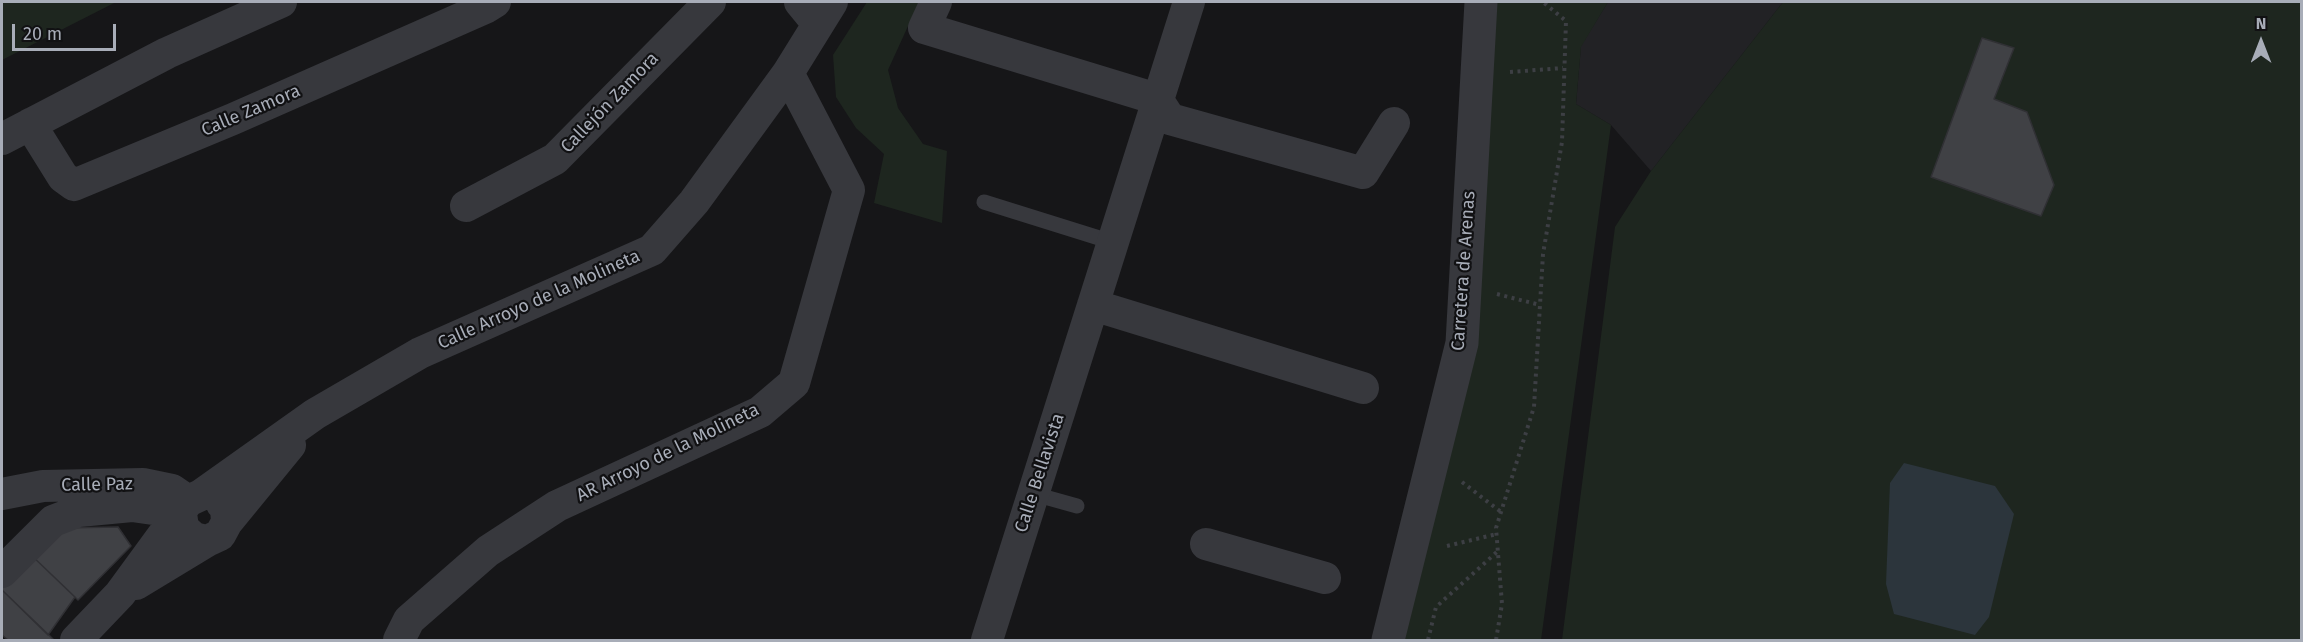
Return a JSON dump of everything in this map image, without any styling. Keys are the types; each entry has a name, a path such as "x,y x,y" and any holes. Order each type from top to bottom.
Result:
{"street":[{"path":"2,139 167,53 281,2"},
{"name":"Calle Zamora","path":"30,124 63,177 74,185 286,95 495,2"},
{"name":"Callejón Zamora","path":"466,206 555,159 710,2"},
{"path":"936,2 924,28 1157,99 1170,118 1363,173 1394,123"},
{"name":"Calle Bellavista","path":"987,640 1189,2"},
{"name":"Carretera de Arenas","path":"1388,640 1462,343 1481,2"},
{"name":"Calle Arroyo de la Molineta","path":"76,640 120,594 190,503 315,414 420,352 652,250 694,201 788,73 817,9"},
{"name":"AR Arroyo de la Molineta","path":"399,640 409,620 488,551 557,506 760,412 794,383 849,190 788,73"},
{"path":"1093,305 1363,388"},
{"name":"Calle Arroyo de la Molineta","path":"120,594 217,531 315,414"},
{"name":"Calle Paz","path":"2,493 43,486 143,484 172,490 190,503"},
{"path":"2,572 53,521 79,511 190,503 183,528 194,538 217,531"},
{"path":"1206,544 1325,578"}],"lane":[{"path":"984,201 1112,242"},
{"path":"1034,494 1077,506"}],"path":[{"path":"1496,640 1502,604 1497,534 1501,512 1534,407 1543,254 1562,142 1566,21 1543,2"},
{"path":"1476,75 1563,68"},
{"path":"1465,285 1540,305"},
{"path":"1433,460 1501,512"},
{"path":"1408,556 1497,534"},
{"path":"1428,640 1436,607 1498,551"}],"shaded area":[{"path":"2,2 116,2 2,60"},
{"path":"867,2 919,2 888,70 898,108 923,144 947,151 942,223 874,203 884,154 856,128 836,97 833,55"},
{"path":"1481,2 1608,2 1581,47 1576,104 1611,125 1541,640 1388,640 1462,343"},
{"path":"1608,2 1783,2 1651,171 1611,125 1576,104 1581,46"},
{"path":"1783,2 2301,2 2301,640 1562,640 1615,227 1651,171"},
{"path":"1904,463 1995,486 2014,514 1989,617 1975,635 1894,614 1886,584 1890,483"}],"building":[{"path":"1982,38 2014,48 1994,99 2027,112 2054,185 2041,216 1931,177"},
{"path":"118,527 131,546 78,600 29,553 61,528"},
{"path":"29,553 75,597 48,635 2,590 2,586"},
{"path":"2,590 53,639 8,640 2,635"}]}
